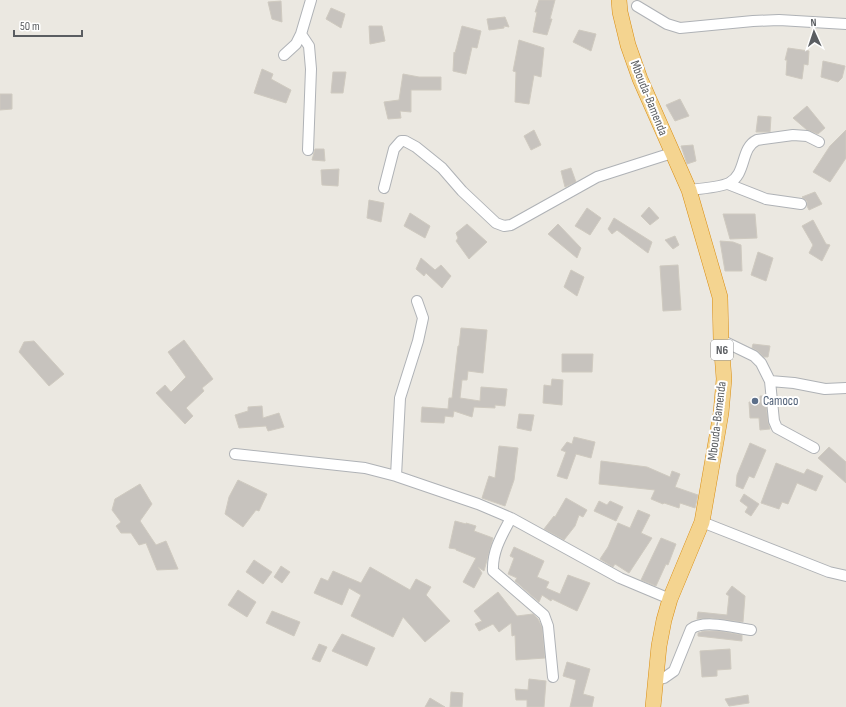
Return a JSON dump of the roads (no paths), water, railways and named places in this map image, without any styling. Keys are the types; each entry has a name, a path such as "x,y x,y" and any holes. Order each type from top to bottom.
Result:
{"highway":[{"name":"Mbouda-Bamenda","path":"620,6 628,45 640,79 689,190 720,297 724,378 721,412 702,522 670,599 664,620 659,646 653,707"}],"street":[{"path":"284,55 296,44 302,34 311,0"},
{"path":"620,6 634,10 639,3 667,24 680,28 772,21 846,24"},
{"path":"302,34 309,46 311,69 308,150"},
{"path":"689,190 728,184 735,179 741,172 748,148 757,140 793,135 807,136 819,142"},
{"path":"384,188 394,149 401,141 405,141 416,147 442,168 496,223 504,226 511,225 598,176 672,153"},
{"path":"728,184 766,200 801,204"},
{"path":"396,476 400,398 418,341 423,318 418,301"},
{"path":"721,340 754,356 761,363 770,381 774,421 777,428 814,448"},
{"path":"770,381 794,383 825,389 846,388"},
{"path":"234,454 365,468 396,476 478,504 511,518 620,578 670,599"},
{"path":"511,518 495,550 493,572 544,615 548,626 553,677"},
{"path":"702,522 829,572 846,576"},
{"path":"656,680 664,678 674,671 691,629 695,626 707,624 751,630"}],"place":[{"name":"Camoco","path":"755,401"}]}
